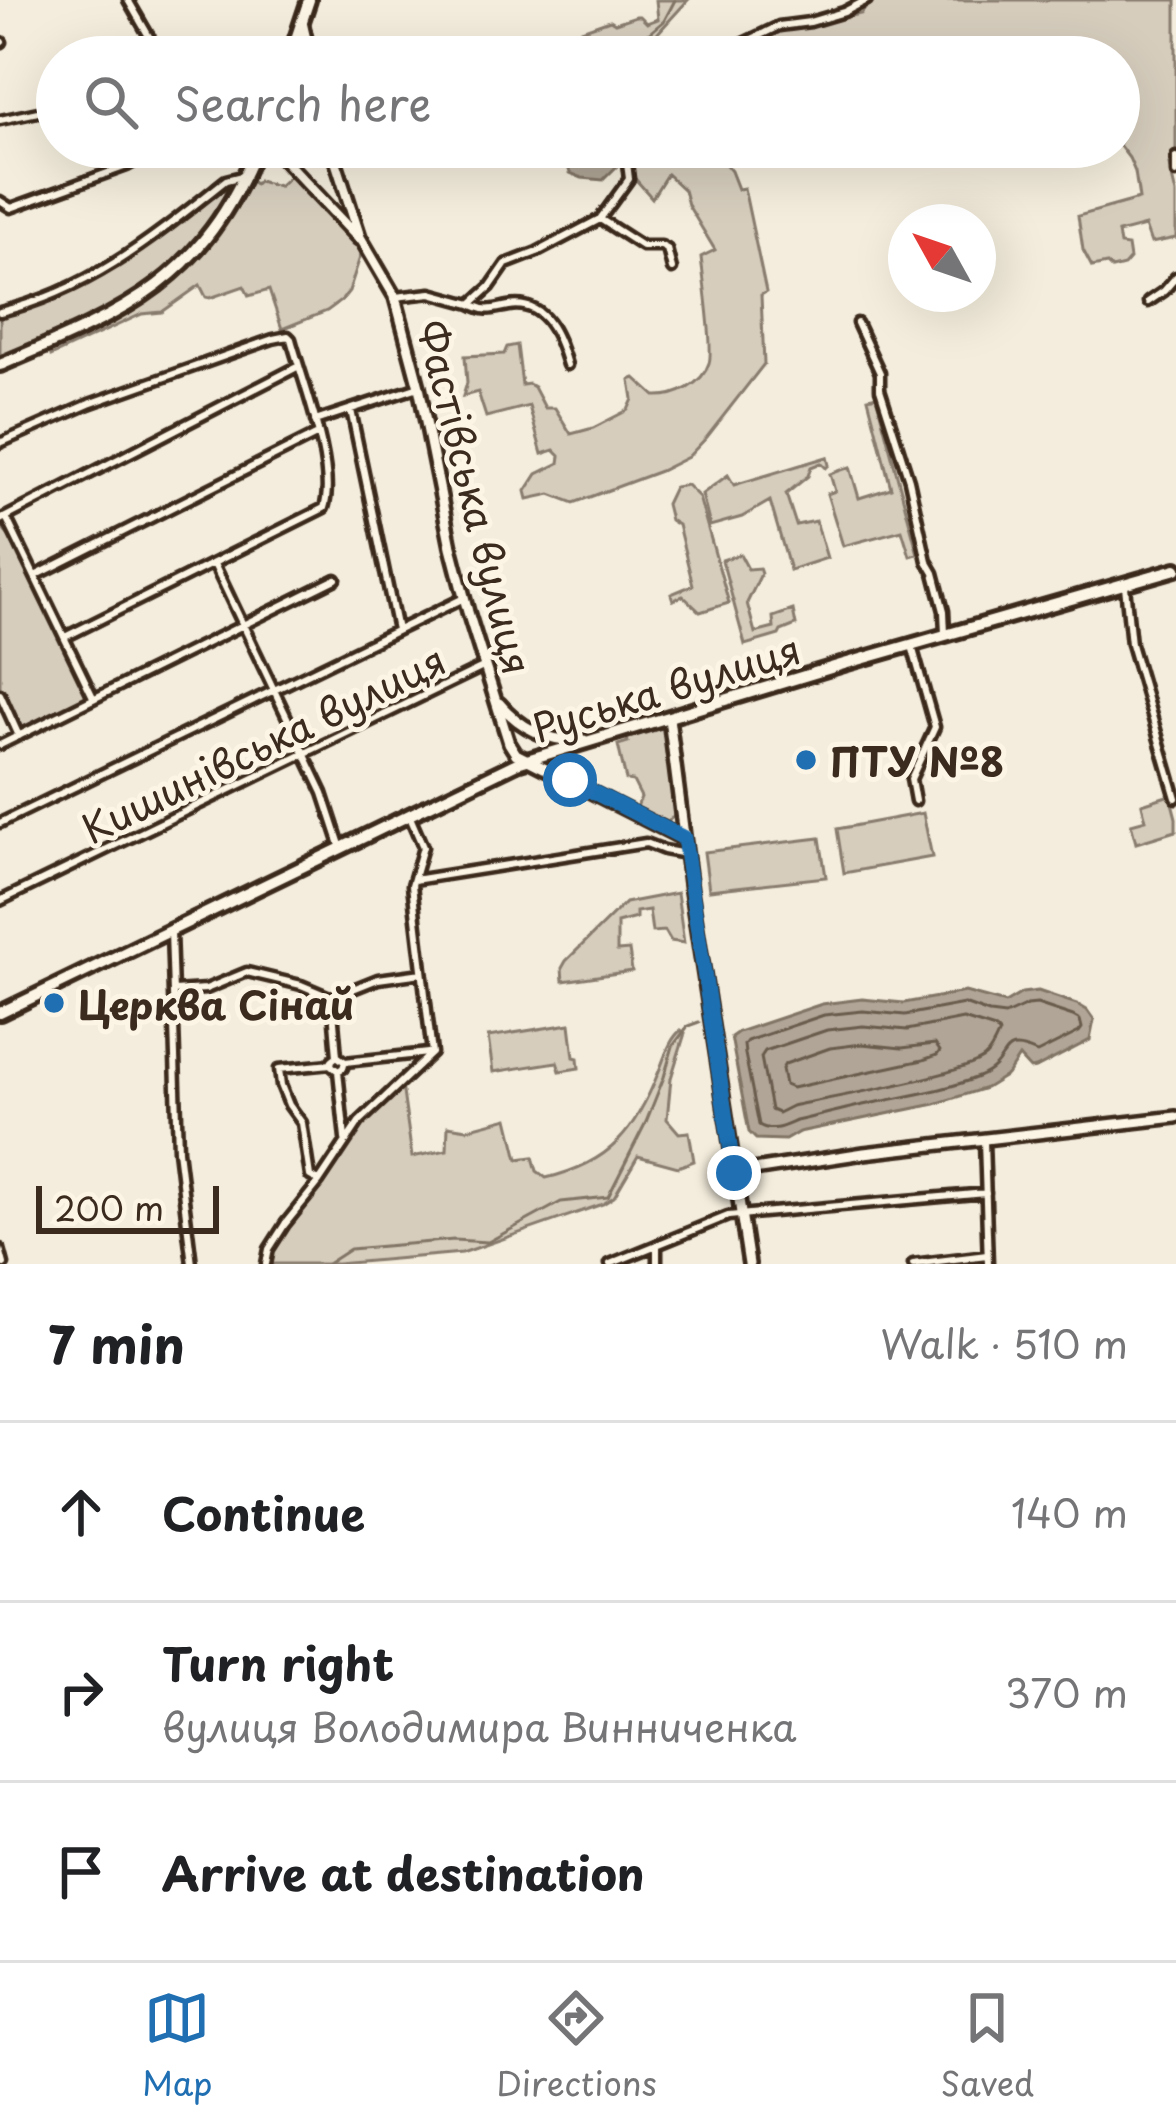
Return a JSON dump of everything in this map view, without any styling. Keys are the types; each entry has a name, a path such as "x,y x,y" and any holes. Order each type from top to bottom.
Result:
{"main road":[{"path":"297,36 309,0"},
{"path":"302,22 305,36"},
{"path":"0,365 76,332 157,287 214,229 248,168"},
{"name":"Фастівська вулиця","path":"291,168 364,244"},
{"name":"Фастівська вулиця","path":"338,168 364,244 395,297 419,387 451,548 509,743 516,754 530,759"},
{"name":"Руська вулиця","path":"0,1013 530,759 1176,569"},
{"path":"495,699 530,730 558,739 591,740"},
{"path":"669,718 749,1264"},
{"path":"530,759 684,838"},
{"path":"734,1173 1176,1117"}],"street":[{"path":"128,0 149,36"},
{"path":"757,36 778,26 852,10 868,0"},
{"path":"0,120 36,112"},
{"path":"1176,157 1176,173"},
{"path":"0,200 11,208 121,168"},
{"path":"471,304 506,264 600,219 629,179 628,168"},
{"path":"0,312 98,274 226,180 245,176"},
{"path":"600,219 642,246 667,249 673,269"},
{"path":"1148,302 1176,277"},
{"path":"395,297 431,293 494,312 510,306 528,307 556,332 567,365"},
{"path":"857,323 880,373 880,389 944,611 946,636"},
{"path":"0,442 89,404 288,336 315,421 328,493 324,508 65,637"},
{"path":"93,698 3,518 298,366"},
{"path":"315,421 419,387"},
{"path":"351,410 397,630"},
{"path":"35,576 317,435"},
{"path":"214,564 304,753 342,849"},
{"path":"0,745 336,579"},
{"path":"1124,583 1131,644 1176,798"},
{"path":"0,823 464,598"},
{"path":"912,645 935,727 911,779 915,801"},
{"name":"Кишинівська вулиця","path":"0,901 485,666"},
{"path":"0,694 19,736"},
{"path":"1163,750 1176,746"},
{"path":"410,817 423,847 412,886 432,1053"},
{"path":"414,880 646,843 686,854"},
{"path":"170,931 178,1150 192,1264"},
{"path":"174,991 206,988 247,972 332,998 378,979 422,973"},
{"path":"332,998 341,1059"},
{"path":"345,1142 334,1058 432,1053"},
{"path":"266,1264 269,1249 285,1224 320,1182 359,1122 432,1053"},
{"path":"320,1182 310,1176 302,1123 280,1085 279,1069 334,1067"},
{"path":"913,1264 987,1259 984,1141"},
{"path":"610,1264 713,1220 986,1193"},
{"path":"657,1245 657,1264"},
{"path":"0,1249 4,1264"}],"shaded area":[{"path":"656,0 688,0 658,36 578,36 581,30 610,20 615,23 640,16 647,23 658,19"},
{"path":"872,0 1176,0 1176,162 1169,165 1176,194 1176,238 1151,243 1145,226 1118,233 1120,245 1128,246 1130,259 1112,269 1107,264 1092,267 1083,250 1078,216 1139,199 1133,168 1140,168 1140,36 768,36 861,14"},
{"path":"630,168 729,168 738,189 744,188 766,292 761,295 764,364 688,457 574,503 551,494 528,499 526,491 537,474 559,463 560,456 554,450 542,454 529,406 486,417 478,392 463,396 465,356 504,354 507,347 517,345 522,385 534,387 545,408 555,408 571,434 628,410 633,399 630,380 635,378 655,396 671,394 694,383 709,363 701,257 715,250 684,190 667,174 652,198"},
{"path":"294,172 364,245 349,291 327,311 282,329 269,290 249,296 244,286 210,298 200,285 162,312 142,314 51,356 48,345 0,365 0,312 22,307 124,259 226,180 245,176 255,184 279,186"},
{"path":"876,396 918,554 910,556 902,530 843,546 827,494 835,491 830,474 850,467 859,498 891,488 868,398"},
{"path":"827,457 826,468 821,463 811,467 808,476 786,494 796,525 816,521 827,558 790,570 770,501 742,517 710,526 702,494 728,475 734,485"},
{"path":"687,485 699,497 729,603 700,612 683,596 673,600 671,594 693,585 678,525 670,520 666,504 674,487"},
{"path":"0,526 8,535 14,533 94,698 19,736 0,694"},
{"path":"740,554 748,569 759,568 761,574 747,603 755,633 774,628 773,617 793,610 796,625 745,645 722,560"},
{"path":"663,727 676,813 668,822 637,807 641,797 633,781 626,780 618,745"},
{"path":"1170,795 1176,831 1136,843 1131,824 1146,820 1142,804"},
{"path":"923,813 932,857 844,873 837,829"},
{"path":"820,838 826,877 709,890 704,852"},
{"path":"677,893 684,943 671,941 665,931 652,932 649,910 636,912 636,918 617,923 617,951 629,950 632,971 563,981 566,961 625,903"},
{"path":"570,1024 579,1068 560,1071 557,1062 493,1072 488,1037"},
{"path":"681,1030 685,1033 671,1078 667,1119 679,1133 689,1132 694,1161 678,1167 638,1156 614,1197 603,1204 462,1253 337,1264 266,1264 269,1249 361,1123 402,1085 412,1157 447,1150 448,1126 467,1129 508,1118 518,1159 533,1157 537,1171 546,1178 588,1163 618,1141 640,1111"}],"water":[{"path":"568,168 615,168 603,180 570,173"},
{"path":"1038,991 1087,1010 1094,1020 1090,1040 1036,1068 1030,1069 1019,1057 1007,1075 986,1088 935,1104 799,1132 785,1140 756,1139 749,1132 731,1037 738,1032 822,1004 862,999 904,1003 965,992 1005,1003"}],"waterway":[{"path":"646,36 664,21 675,0"},
{"path":"327,1264 350,1249 454,1240 488,1242 561,1202 608,1197 646,1122 673,1046 688,1026 699,1022"}],"place":[{"name":"ПТУ №8","path":"806,760"},
{"name":"Церква Сінай","path":"54,1003"}],"route":[{"path":"570,780 684,838 734,1173"}]}
